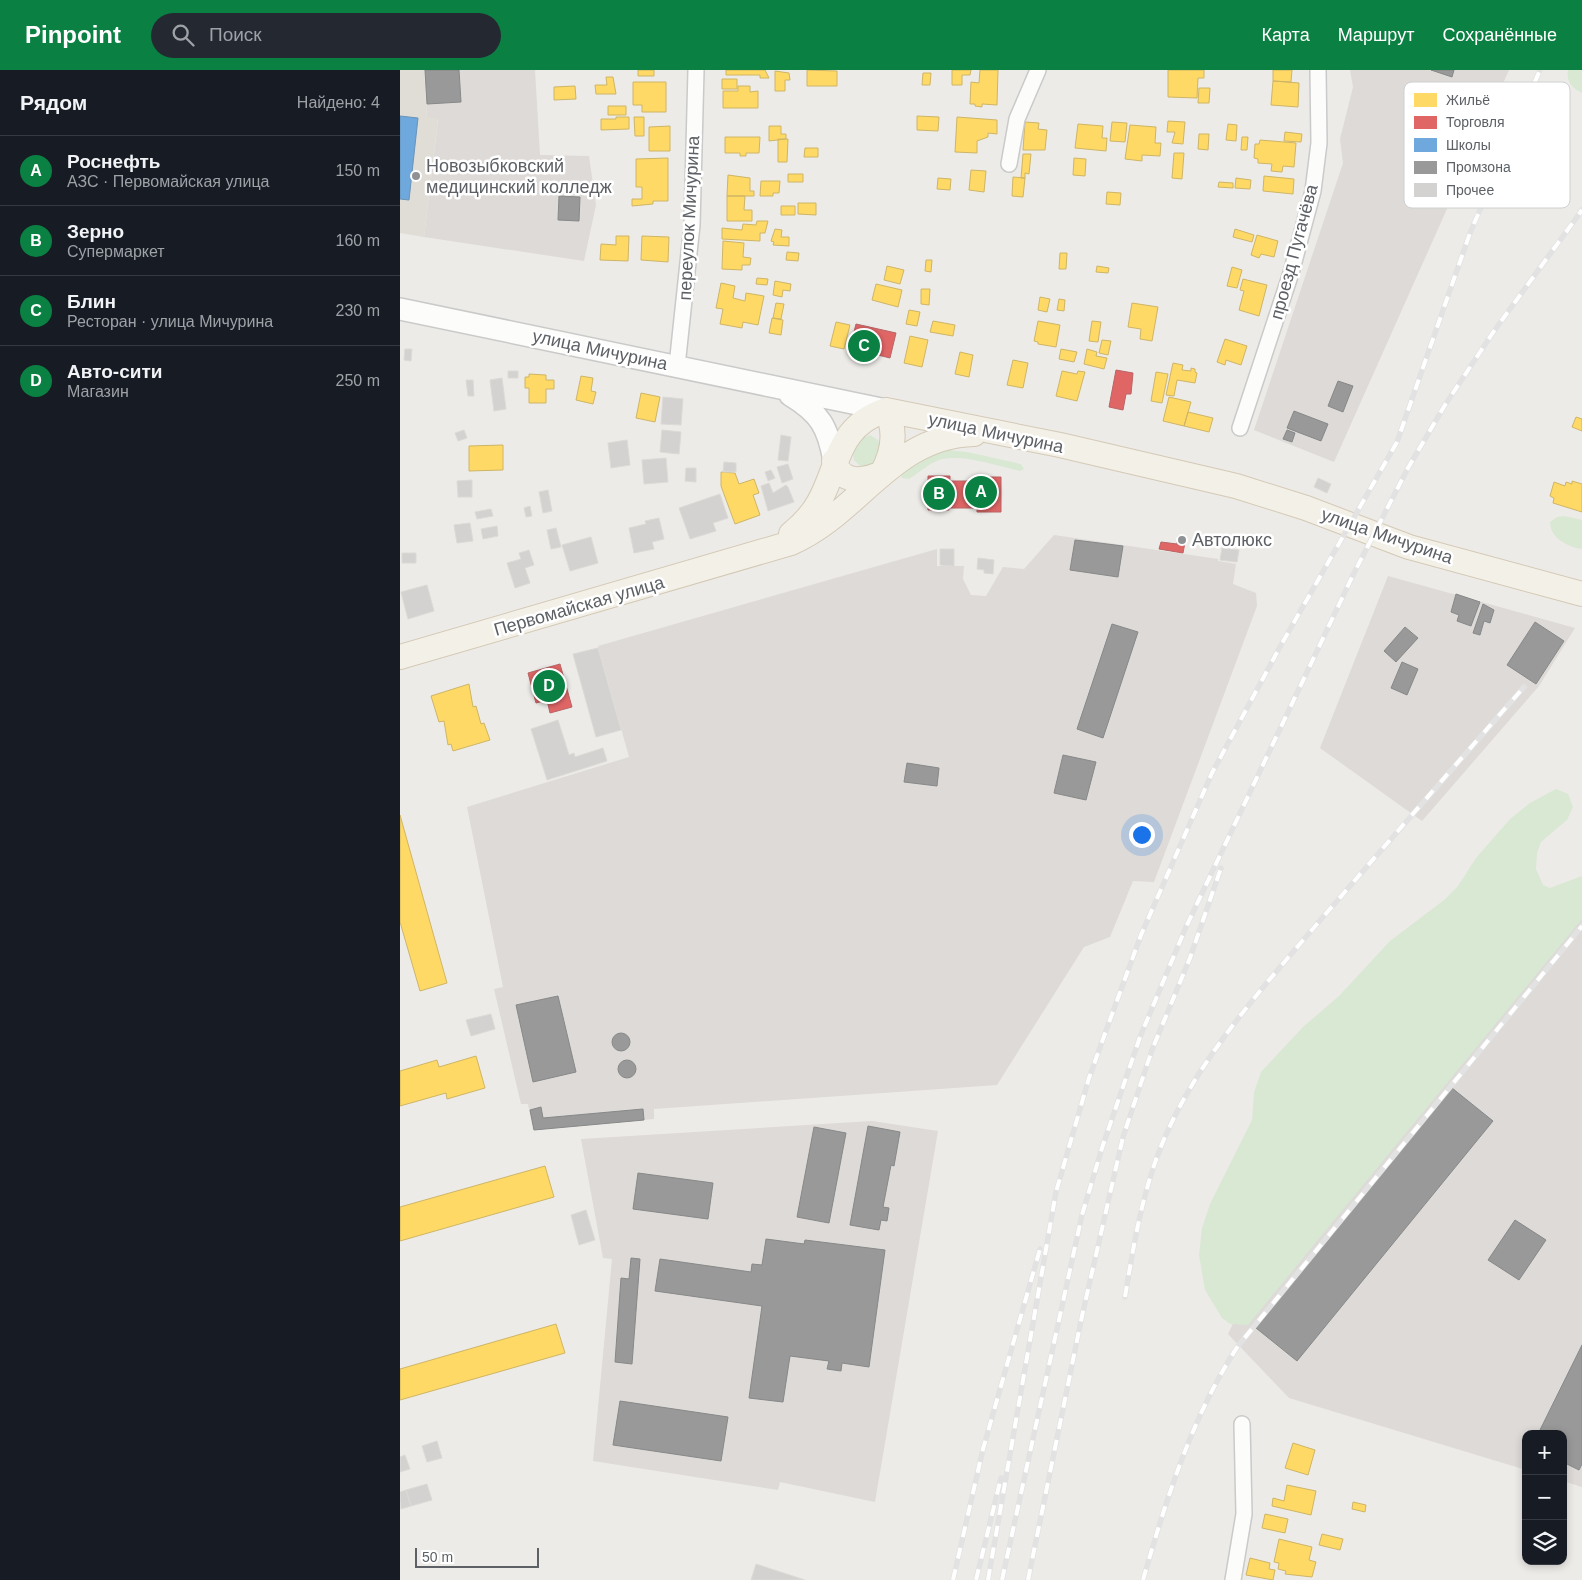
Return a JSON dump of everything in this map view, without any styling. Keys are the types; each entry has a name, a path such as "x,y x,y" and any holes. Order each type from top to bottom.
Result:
{"main road":[{"name":"улица Мичурина","path":"400,309 1003,434 1236,486 1306,508 1409,547 1582,594"},
{"path":"779,388 804,403 820,418 830,438 834,461 840,472 851,479 864,479 882,473 893,443 892,428 886,410"},
{"name":"Первомайская улица","path":"758,555 791,534 812,514 826,489 834,461 845,440 867,418 886,410"},
{"name":"Первомайская улица","path":"400,657 791,544 816,531 882,473 917,448 936,440 963,435 1003,434"}],"street":[{"name":"переулок Мичурина","path":"677,366 692,225 696,70"},
{"path":"1009,164 1016,119 1038,70"},
{"name":"проезд Пугачёва","path":"1240,428 1306,224 1317,167 1320,124 1318,70"},
{"path":"1233,1580 1244,1514 1242,1424"}],"shaded area":[{"name":"Новозыбковский медицинский колледж","path":"400,70 424,70 427,117 438,119 424,237 400,233"},
{"path":"424,70 535,70 540,155 589,156 596,205 584,261 424,237 438,120 427,117"},
{"path":"1350,70 1509,70 1504,82 1404,82 1404,208 1447,208 1334,462 1254,430 1343,163 1340,139 1353,87"},
{"path":"1054,535 1218,559 1218,561 1236,564 1233,584 1256,593 1257,606 1154,882 1133,881 1110,937 1084,947 997,1085 654,1109 654,1119 533,1130 528,1104 521,1104 494,989 503,987 467,807 629,757 598,646 937,549 937,566 964,566 963,579 971,595 986,596 1003,567 1024,569"},
{"path":"1388,576 1575,628 1539,686 1422,821 1320,748"},
{"path":"1582,893 1582,1487 1567,1482 1567,1430 1522,1430 1522,1469 1289,1398 1228,1334 1241,1307"},
{"path":"872,1121 938,1131 875,1502 780,1482 778,1490 593,1461 612,1259 603,1258 581,1139"}],"green space":[{"path":"1568,70 1582,70 1582,93 1570,84"},
{"path":"870,435 878,440 881,447 876,463 862,468 854,460 852,450 862,438"},
{"path":"947,450 967,452 1021,464 1024,469 1020,471 969,459 948,458 927,466 909,479 902,478 901,474 915,462"},
{"path":"1564,516 1582,520 1582,549 1566,544 1553,533 1550,522 1557,517"},
{"path":"1556,789 1568,794 1573,807 1567,820 1541,842 1537,853 1536,869 1543,885 1550,888 1582,876 1582,919 1248,1325 1230,1324 1222,1318 1205,1290 1199,1255 1202,1228 1210,1204 1252,1120 1254,1092 1261,1072 1303,1027 1339,996 1390,941 1444,900 1458,886 1476,858 1510,819 1530,803"}],"building: Жильё":[{"path":"638,70 654,70 654,76 638,76"},
{"path":"726,70 765,70 769,78 760,78 760,75 726,75"},
{"path":"807,70 837,71 837,86 807,86"},
{"path":"952,70 971,70 970,75 962,75 962,85 952,85"},
{"path":"980,70 998,70 997,105 982,104 982,107 970,104 971,82 979,83"},
{"path":"1168,70 1204,70 1204,78 1198,78 1197,98 1168,97"},
{"path":"1273,70 1292,70 1291,82 1273,81"},
{"path":"775,71 789,73 790,80 785,80 785,91 775,91"},
{"path":"923,73 931,73 930,85 922,85"},
{"path":"606,77 613,77 616,94 596,94 595,85 607,85"},
{"path":"722,79 737,79 737,89 722,89"},
{"path":"1273,81 1299,83 1298,107 1271,105"},
{"path":"633,82 666,82 666,112 642,112 642,105 633,105"},
{"path":"575,86 576,99 554,100 554,87"},
{"path":"738,86 750,86 750,92 758,91 758,108 723,108 723,91 738,91"},
{"path":"1199,88 1210,88 1209,103 1198,103"},
{"path":"608,106 626,106 626,115 608,115"},
{"path":"917,116 939,117 938,131 917,130"},
{"path":"616,117 629,117 629,129 601,130 601,119 616,119"},
{"path":"634,117 644,117 644,136 635,136"},
{"path":"957,117 997,120 997,134 988,133 988,137 977,141 977,153 955,152"},
{"path":"1168,121 1185,122 1183,144 1172,143 1175,132 1167,132"},
{"path":"1025,122 1039,123 1038,129 1047,130 1045,150 1023,150"},
{"path":"1112,122 1127,123 1125,142 1110,141"},
{"path":"1078,124 1103,126 1102,138 1107,138 1106,151 1075,148"},
{"path":"1228,124 1237,125 1236,141 1226,140"},
{"path":"1130,125 1156,127 1155,143 1161,143 1160,156 1142,155 1142,161 1125,159"},
{"path":"670,126 670,151 649,151 649,127"},
{"path":"769,126 781,126 781,134 786,134 786,139 769,141"},
{"path":"1285,132 1302,134 1301,142 1284,141"},
{"path":"1199,134 1209,134 1208,150 1198,149"},
{"path":"725,137 760,137 759,153 746,153 746,156 740,156 740,153 725,153"},
{"path":"1242,137 1248,137 1247,150 1241,150"},
{"path":"778,139 788,139 787,162 778,162"},
{"path":"1260,140 1296,143 1294,167 1283,166 1282,172 1271,171 1272,164 1258,163 1258,159 1254,158 1255,144 1259,144"},
{"path":"805,148 818,148 818,157 804,157"},
{"path":"1174,153 1184,153 1182,179 1172,178"},
{"path":"1023,154 1031,154 1029,174 1025,173 1025,178 1021,178"},
{"path":"668,158 668,201 653,201 653,204 632,206 632,199 642,199 642,187 636,187 636,159"},
{"path":"1074,158 1086,159 1085,176 1073,175"},
{"path":"971,170 986,171 984,192 969,190"},
{"path":"788,174 803,174 803,182 788,182"},
{"path":"728,175 750,178 750,191 754,191 754,196 727,196"},
{"path":"1264,176 1294,179 1293,194 1263,191"},
{"path":"1013,177 1025,178 1023,197 1012,196"},
{"path":"938,178 951,179 950,190 937,189"},
{"path":"1236,178 1251,180 1250,189 1235,188"},
{"path":"761,181 780,181 779,193 773,193 773,196 760,196"},
{"path":"1219,182 1233,183 1233,188 1218,187"},
{"path":"1107,192 1121,193 1120,205 1106,204"},
{"path":"727,196 745,196 744,210 752,210 752,221 727,221"},
{"path":"798,203 816,203 816,215 798,214"},
{"path":"781,206 795,206 795,215 781,215"},
{"path":"757,221 768,221 765,233 760,233 760,241 722,239 722,228 742,230 743,224 756,225"},
{"path":"775,229 782,230 781,237 789,237 789,246 773,245 774,242 771,241"},
{"path":"1235,229 1254,235 1252,242 1233,237"},
{"path":"1257,235 1278,241 1274,257 1261,254 1259,258 1251,255"},
{"path":"616,236 629,236 628,261 600,260 601,244 616,245"},
{"path":"642,236 669,237 668,262 641,260"},
{"path":"723,241 744,243 743,257 751,258 750,265 742,265 742,270 722,269"},
{"path":"787,252 799,253 798,261 786,260"},
{"path":"1060,253 1067,253 1066,269 1059,269"},
{"path":"926,260 932,260 931,272 925,271"},
{"path":"887,266 904,270 900,284 884,280"},
{"path":"1097,266 1109,268 1108,273 1096,272"},
{"path":"1232,267 1242,270 1237,288 1227,286"},
{"path":"757,278 768,279 767,285 756,284"},
{"path":"1243,279 1267,285 1259,316 1239,310 1244,291 1240,290"},
{"path":"775,281 791,284 790,291 783,290 782,297 773,295"},
{"path":"721,283 735,286 733,298 745,301 746,293 764,296 758,325 743,322 742,328 720,324 723,309 716,308"},
{"path":"876,284 902,290 898,307 872,300"},
{"path":"921,289 930,289 929,305 921,304"},
{"path":"1040,297 1050,299 1047,312 1038,310"},
{"path":"1059,299 1065,300 1064,311 1057,310"},
{"path":"776,303 784,304 781,319 773,318"},
{"path":"1132,303 1158,307 1152,341 1140,339 1141,329 1128,327"},
{"path":"909,310 920,312 917,326 906,324"},
{"path":"772,318 783,320 781,335 769,333"},
{"path":"933,321 955,325 953,336 930,332"},
{"path":"1038,321 1060,325 1056,347 1038,344 1038,342 1034,341"},
{"path":"1092,321 1101,322 1098,342 1089,341"},
{"path":"836,322 850,325 844,349 830,346"},
{"path":"910,336 928,340 922,367 904,363"},
{"path":"1225,339 1247,346 1241,365 1226,360 1225,365 1217,362"},
{"path":"1102,340 1111,341 1108,355 1099,353"},
{"path":"1061,349 1077,352 1074,362 1059,359"},
{"path":"1087,349 1097,352 1096,356 1107,358 1104,369 1084,364"},
{"path":"960,352 973,355 969,377 955,374"},
{"path":"1013,360 1028,363 1023,388 1007,385"},
{"path":"1173,363 1183,365 1182,370 1191,371 1191,368 1195,369 1197,373 1195,383 1177,380 1174,396 1166,395"},
{"path":"1062,371 1077,374 1078,371 1085,372 1077,401 1056,396"},
{"path":"1156,372 1168,374 1162,403 1151,401"},
{"path":"529,374 546,375 546,380 554,380 554,389 546,389 546,403 529,403 529,388 525,388 525,377 529,377"},
{"path":"581,376 593,378 591,391 596,392 593,404 576,400"},
{"path":"641,393 660,397 655,422 636,418"},
{"path":"1169,397 1191,402 1184,426 1163,421"},
{"path":"1188,412 1213,418 1209,432 1184,426"},
{"path":"1576,417 1582,419 1582,431 1572,427"},
{"path":"503,445 503,470 469,471 469,446"},
{"path":"721,472 735,473 739,484 754,479 759,493 753,495 760,515 735,524 721,486"},
{"path":"1572,481 1582,484 1582,512 1553,503 1554,498 1550,496 1554,482 1565,486 1566,482 1572,484"},
{"path":"469,684 473,707 476,706 481,724 484,723 490,740 453,751 451,744 448,745 444,721 439,722 431,696"},
{"path":"400,815 447,983 420,991 400,922"},
{"path":"476,1056 485,1088 447,1099 446,1093 400,1106 400,1071 437,1060 439,1067"},
{"path":"545,1166 554,1197 400,1241 400,1207"},
{"path":"556,1324 565,1353 400,1400 400,1369"},
{"path":"1293,1443 1315,1450 1308,1475 1285,1468"},
{"path":"1287,1485 1316,1491 1311,1515 1272,1506 1273,1498 1284,1501"},
{"path":"1353,1502 1366,1505 1365,1512 1352,1509"},
{"path":"1265,1514 1288,1519 1285,1533 1262,1528"},
{"path":"1322,1534 1343,1539 1340,1550 1319,1545"},
{"path":"1279,1539 1312,1547 1309,1560 1316,1562 1312,1577 1285,1574 1286,1571 1278,1569 1279,1563 1274,1562"},
{"path":"1250,1558 1270,1563 1269,1569 1275,1570 1273,1580 1246,1575"}],"building: Торговля":[{"path":"856,324 896,333 890,358 850,348"},
{"path":"1116,370 1133,373 1131,394 1126,394 1123,410 1109,407"},
{"path":"928,476 950,476 949,510 928,510"},
{"path":"978,477 1001,477 1001,512 977,512 977,508 949,508 949,481 978,481"},
{"path":"1178,536 1186,537 1183,553 1159,549 1161,542 1177,544"},
{"path":"560,664 572,707 550,713 547,700 536,703 528,673"}],"building: Школы":[{"path":"400,116 418,118 409,200 400,199"}],"building: Промзона":[{"path":"425,70 459,70 461,102 427,104"},
{"path":"1431,70 1454,70 1452,77"},
{"path":"559,196 580,197 579,221 558,220"},
{"path":"1338,381 1353,386 1343,412 1328,406"},
{"path":"1294,411 1328,424 1321,441 1287,428"},
{"path":"1287,430 1295,433 1292,442 1283,439"},
{"path":"1075,540 1123,546 1118,577 1070,570"},
{"path":"1456,594 1480,602 1471,626 1457,621 1459,615 1451,612"},
{"path":"1483,604 1494,610 1490,623 1484,621 1480,635 1473,633"},
{"path":"1535,622 1564,641 1536,684 1507,665"},
{"path":"1112,624 1138,632 1103,738 1077,729"},
{"path":"1405,627 1418,638 1396,662 1384,651"},
{"path":"1402,662 1418,669 1407,695 1391,688"},
{"path":"1063,755 1096,762 1086,800 1054,793"},
{"path":"907,763 939,768 937,786 904,782"},
{"path":"558,996 576,1072 533,1082 516,1005"},
{"path":"621,1033 627,1036 630,1042 627,1048 621,1051 615,1048 612,1042 615,1036"},
{"path":"627,1060 633,1063 636,1069 633,1075 627,1078 621,1075 618,1069 621,1063"},
{"path":"1452,1088 1493,1121 1297,1361 1256,1328"},
{"path":"541,1107 543,1118 643,1109 644,1120 534,1130 530,1110"},
{"path":"868,1126 900,1132 894,1166 891,1165 883,1207 889,1208 887,1221 881,1220 879,1230 850,1225"},
{"path":"814,1127 846,1133 829,1223 797,1217"},
{"path":"638,1173 713,1183 708,1219 633,1209"},
{"path":"1515,1220 1546,1240 1519,1280 1488,1260"},
{"path":"766,1239 804,1244 805,1240 885,1250 869,1367 842,1363 841,1371 827,1369 829,1361 790,1356 783,1402 749,1398 762,1306 655,1291 660,1259 751,1272 752,1264 762,1265"},
{"path":"631,1258 640,1259 632,1364 615,1362 621,1278 629,1279"},
{"path":"1582,1345 1582,1464 1579,1470 1567,1464 1567,1430 1540,1430"},
{"path":"620,1401 728,1417 721,1461 613,1445"}],"building: Прочее":[{"path":"405,349 412,349 411,361 404,360"},
{"path":"508,371 518,371 518,378 508,378"},
{"path":"502,378 506,409 494,411 490,380"},
{"path":"466,380 473,380 474,396 468,396"},
{"path":"663,397 683,399 681,425 661,424"},
{"path":"464,430 467,438 458,441 455,433"},
{"path":"662,430 681,432 679,454 660,452"},
{"path":"781,435 791,437 788,461 778,460"},
{"path":"627,440 630,465 611,468 608,443"},
{"path":"666,458 668,482 644,484 642,460"},
{"path":"724,462 736,463 736,472 723,472"},
{"path":"788,464 793,479 782,483 777,467"},
{"path":"686,468 696,468 696,482 685,481"},
{"path":"771,470 775,478 768,481 765,472"},
{"path":"1318,478 1331,484 1327,493 1314,487"},
{"path":"472,480 472,497 458,497 457,481"},
{"path":"769,483 773,493 786,485 794,502 768,511 761,486"},
{"path":"548,490 552,511 543,513 539,492"},
{"path":"720,494 728,518 713,523 716,531 690,539 679,508"},
{"path":"530,506 532,516 526,517 524,508"},
{"path":"491,509 493,516 477,519 475,512"},
{"path":"659,518 664,539 652,542 654,549 634,553 629,528 646,524 645,521"},
{"path":"470,523 473,541 457,543 454,525"},
{"path":"497,526 498,536 483,539 481,529"},
{"path":"556,528 561,547 551,549 547,530"},
{"path":"591,537 598,563 570,571 562,545"},
{"path":"1222,548 1239,550 1237,562 1220,560"},
{"path":"940,549 954,549 954,566 940,565"},
{"path":"529,550 534,565 525,568 530,583 515,588 507,563 521,559 519,553"},
{"path":"402,553 416,553 416,563 402,563"},
{"path":"978,558 994,560 993,574 984,573 984,570 977,569"},
{"path":"427,585 434,611 408,619 401,592"},
{"path":"598,648 621,730 596,737 573,654"},
{"path":"558,720 569,755 574,753 575,757 603,748 607,761 547,780 531,729"},
{"path":"491,1014 495,1029 471,1036 466,1020"},
{"path":"586,1210 595,1240 579,1245 571,1215"},
{"path":"437,1441 442,1458 427,1462 422,1446"},
{"path":"405,1455 410,1469 400,1472 400,1457"},
{"path":"427,1484 432,1500 411,1506 406,1490"},
{"path":"406,1490 411,1506 401,1509 400,1492"},
{"path":"756,1564 805,1580 751,1580"}],"railway":[{"path":"1535,82 1540,70"},
{"path":"988,1580 1056,1192 1089,1078 1141,935 1212,773 1281,645 1397,442 1470,233 1481,208"},
{"path":"1002,1580 1082,1215 1102,1148 1140,1037 1186,927 1354,573 1408,468 1445,405 1494,331 1582,210"},
{"path":"1125,1297 1145,1196 1157,1156 1180,1106 1197,1077 1257,994 1524,687"},
{"path":"1028,1580 1082,1316 1123,1137 1152,1050 1190,958 1221,868"},
{"path":"1143,1580 1182,1459 1207,1401 1238,1346 1582,926"},
{"path":"953,1580 983,1449 1040,1249"},
{"path":"976,1580 1001,1478"}],"place":[{"name":"Новозыбковский медицинский колледж","path":"416,176"},
{"name":"Блин","path":"864,346"},
{"name":"Роснефть","path":"981,492"},
{"name":"Зерно","path":"939,494"},
{"name":"Автолюкс","path":"1182,540"},
{"name":"Авто-сити","path":"549,686"}]}
